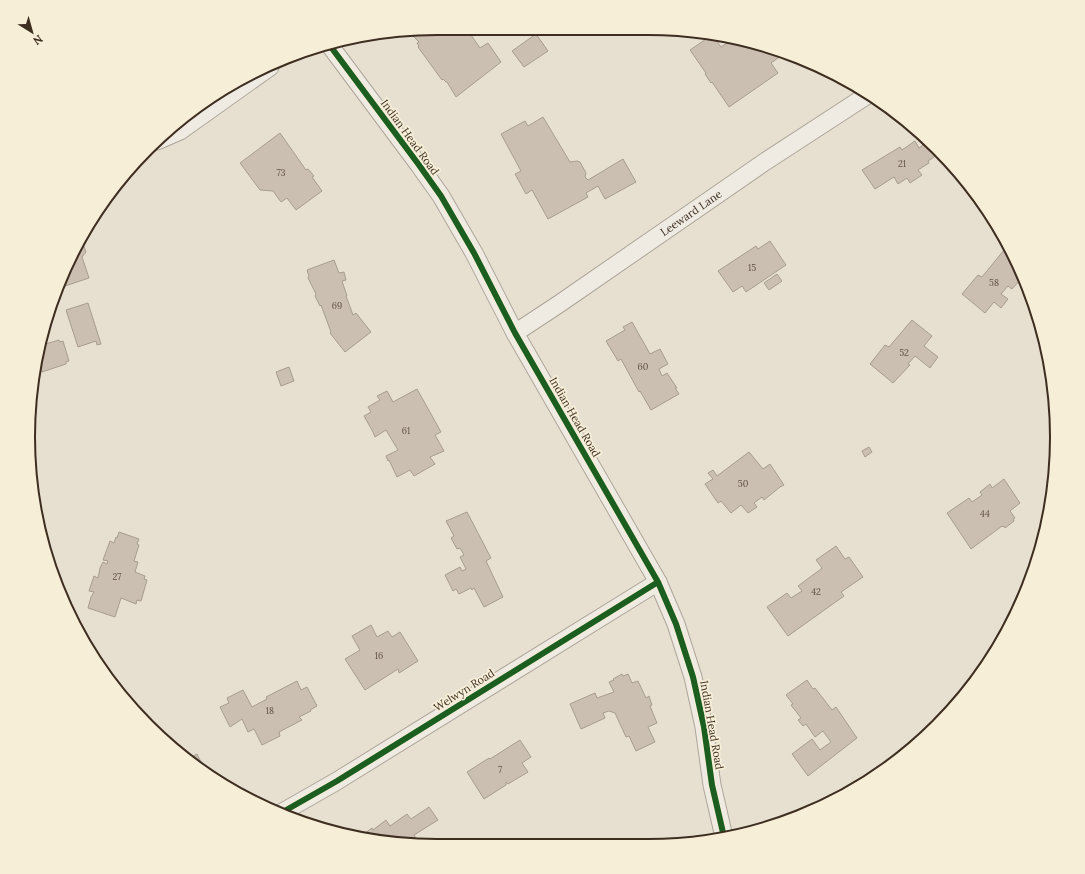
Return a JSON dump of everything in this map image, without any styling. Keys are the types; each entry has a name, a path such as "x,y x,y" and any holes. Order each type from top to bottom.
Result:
{"street":[{"name":"Indian Head Road","path":"332,49 420,165 441,196 474,253 515,333 658,582 676,624 693,677 723,832"},
{"path":"173,134 180,131 251,81"},
{"name":"Leeward Lane","path":"515,333 766,162 863,98"},
{"name":"Welwyn Road","path":"287,810 337,781 658,582"}],"building":[{"path":"471,35 480,48 488,43 501,62 456,97 447,82 443,79 442,80 418,47 419,46 417,43 419,42 413,36"},
{"path":"537,35 548,51 524,67 512,51"},
{"path":"706,39 717,41 721,47 727,43 752,49 779,57 771,63 778,73 729,107 712,82 711,83 690,50"},
{"path":"543,117 570,162 580,162 586,173 585,177 588,180 623,159 636,182 605,199 598,186 586,193 588,197 548,219 532,190 526,194 515,174 521,171 501,134 525,121 528,126"},
{"path":"280,133 306,170 308,169 314,176 312,177 322,191 296,210 287,198 281,202 273,191 260,190 240,163"},
{"path":"915,141 919,148 923,145 935,156 928,161 929,163 918,170 922,175 910,183 907,178 898,184 894,177 875,189 862,170 900,147 902,150"},
{"path":"770,241 786,265 746,292 742,286 733,292 718,271 756,246 758,249"},
{"path":"84,246 86,252 82,257 89,278 65,286 76,259"},
{"path":"1004,250 1018,282 1012,289 1008,286 1001,294 1008,299 1001,308 994,302 985,313 962,294 978,275 982,277"},
{"path":"334,260 339,273 344,272 346,280 342,281 353,315 356,313 371,332 345,352 330,333 331,332 321,305 320,306 315,296 316,294 308,278 309,276 307,270"},
{"path":"777,274 782,281 769,290 764,283"},
{"path":"88,303 101,344 97,345 96,341 78,347 66,310"},
{"path":"912,320 932,336 924,346 938,357 930,368 915,356 908,364 910,365 893,383 870,364 885,345 889,347"},
{"path":"632,322 650,354 660,349 668,364 659,369 662,376 667,373 677,388 675,388 679,394 651,410 640,391 639,392 621,359 618,361 606,341 625,330 623,327"},
{"path":"59,340 60,342 63,341 69,361 66,362 66,364 42,372 41,369 47,344"},
{"path":"289,367 294,381 281,386 276,372"},
{"path":"417,389 441,432 435,435 444,451 430,457 435,464 414,476 410,470 397,477 386,456 398,450 386,430 375,437 364,416 371,412 368,407 380,400 377,396 387,391 393,402"},
{"path":"869,447 872,452 865,457 862,451"},
{"path":"749,452 763,469 770,464 784,485 764,500 762,497 754,503 757,507 748,513 741,505 731,513 721,501 718,503 705,484 713,479 708,473 713,470 717,476"},
{"path":"1004,479 1020,503 1010,511 1015,518 1013,519 1014,521 1005,528 1002,526 971,549 947,513 969,498 972,502 982,495 980,492 990,484 992,488"},
{"path":"467,512 491,558 486,561 503,597 484,607 474,588 459,594 456,589 453,591 445,575 460,567 462,571 466,569 460,557 464,555 460,548 457,549 451,538 454,536 446,521"},
{"path":"119,532 139,539 137,544 139,545 134,561 138,562 135,572 145,576 144,579 147,580 141,601 137,600 136,604 121,598 115,617 88,608 94,592 89,591 94,576 98,578 103,562 107,564 108,561 103,560 110,541 114,543"},
{"path":"836,546 845,559 849,557 863,577 841,592 844,596 788,636 767,607 787,593 791,598 802,591 798,586 822,568 816,560"},
{"path":"371,625 377,637 388,631 392,637 400,632 418,661 399,673 398,669 365,690 345,659 360,650 352,636"},
{"path":"622,674 623,676 628,674 632,683 638,681 646,698 649,696 652,705 650,706 657,723 648,727 655,742 636,751 629,736 626,737 615,713 609,711 603,713 605,718 581,729 570,704 595,693 597,698 614,692 609,682"},
{"path":"807,680 832,710 836,707 857,738 808,776 792,754 812,739 820,750 831,742 823,731 815,737 806,724 803,726 798,720 801,718 791,705 793,704 786,695"},
{"path":"297,681 301,690 307,687 317,706 299,717 302,720 279,732 280,736 262,745 254,729 248,732 242,719 230,727 220,707 229,703 227,698 243,690 252,707 267,699 266,697"},
{"path":"520,740 531,757 522,763 528,772 508,784 506,782 506,785 484,799 467,772"},
{"path":"197,754 201,762 193,756"},
{"path":"429,807 438,820 414,835 416,838 385,836 366,832 372,828 373,830 386,820 390,826 407,814 411,819"}],"cycle path":[{"path":"333,49 441,196 474,253 515,333 658,582 676,624 693,677 704,727 712,785 723,832"},
{"path":"287,810 337,781 658,582"}]}
